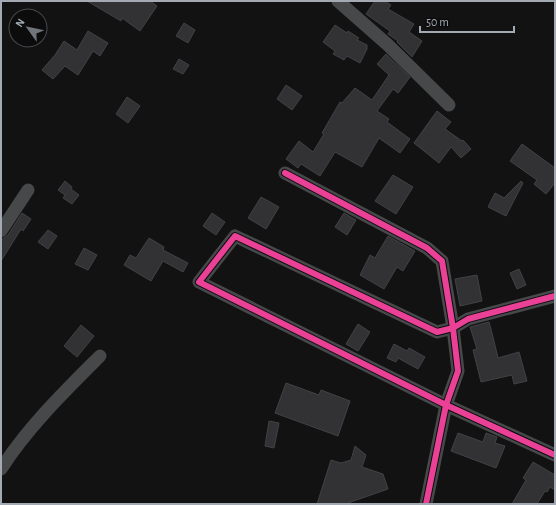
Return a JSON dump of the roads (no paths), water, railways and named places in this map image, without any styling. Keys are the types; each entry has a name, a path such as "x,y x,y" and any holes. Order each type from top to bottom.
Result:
{"street":[{"path":"338,1 388,45 449,105"},
{"path":"285,173 427,248 442,261 453,328 458,371 446,405 426,504"},
{"path":"1,231 28,190"},
{"path":"555,296 468,319 453,328 438,332 235,236 199,282 446,405 555,455"},
{"path":"1,469 10,455 56,399 100,356"}]}
